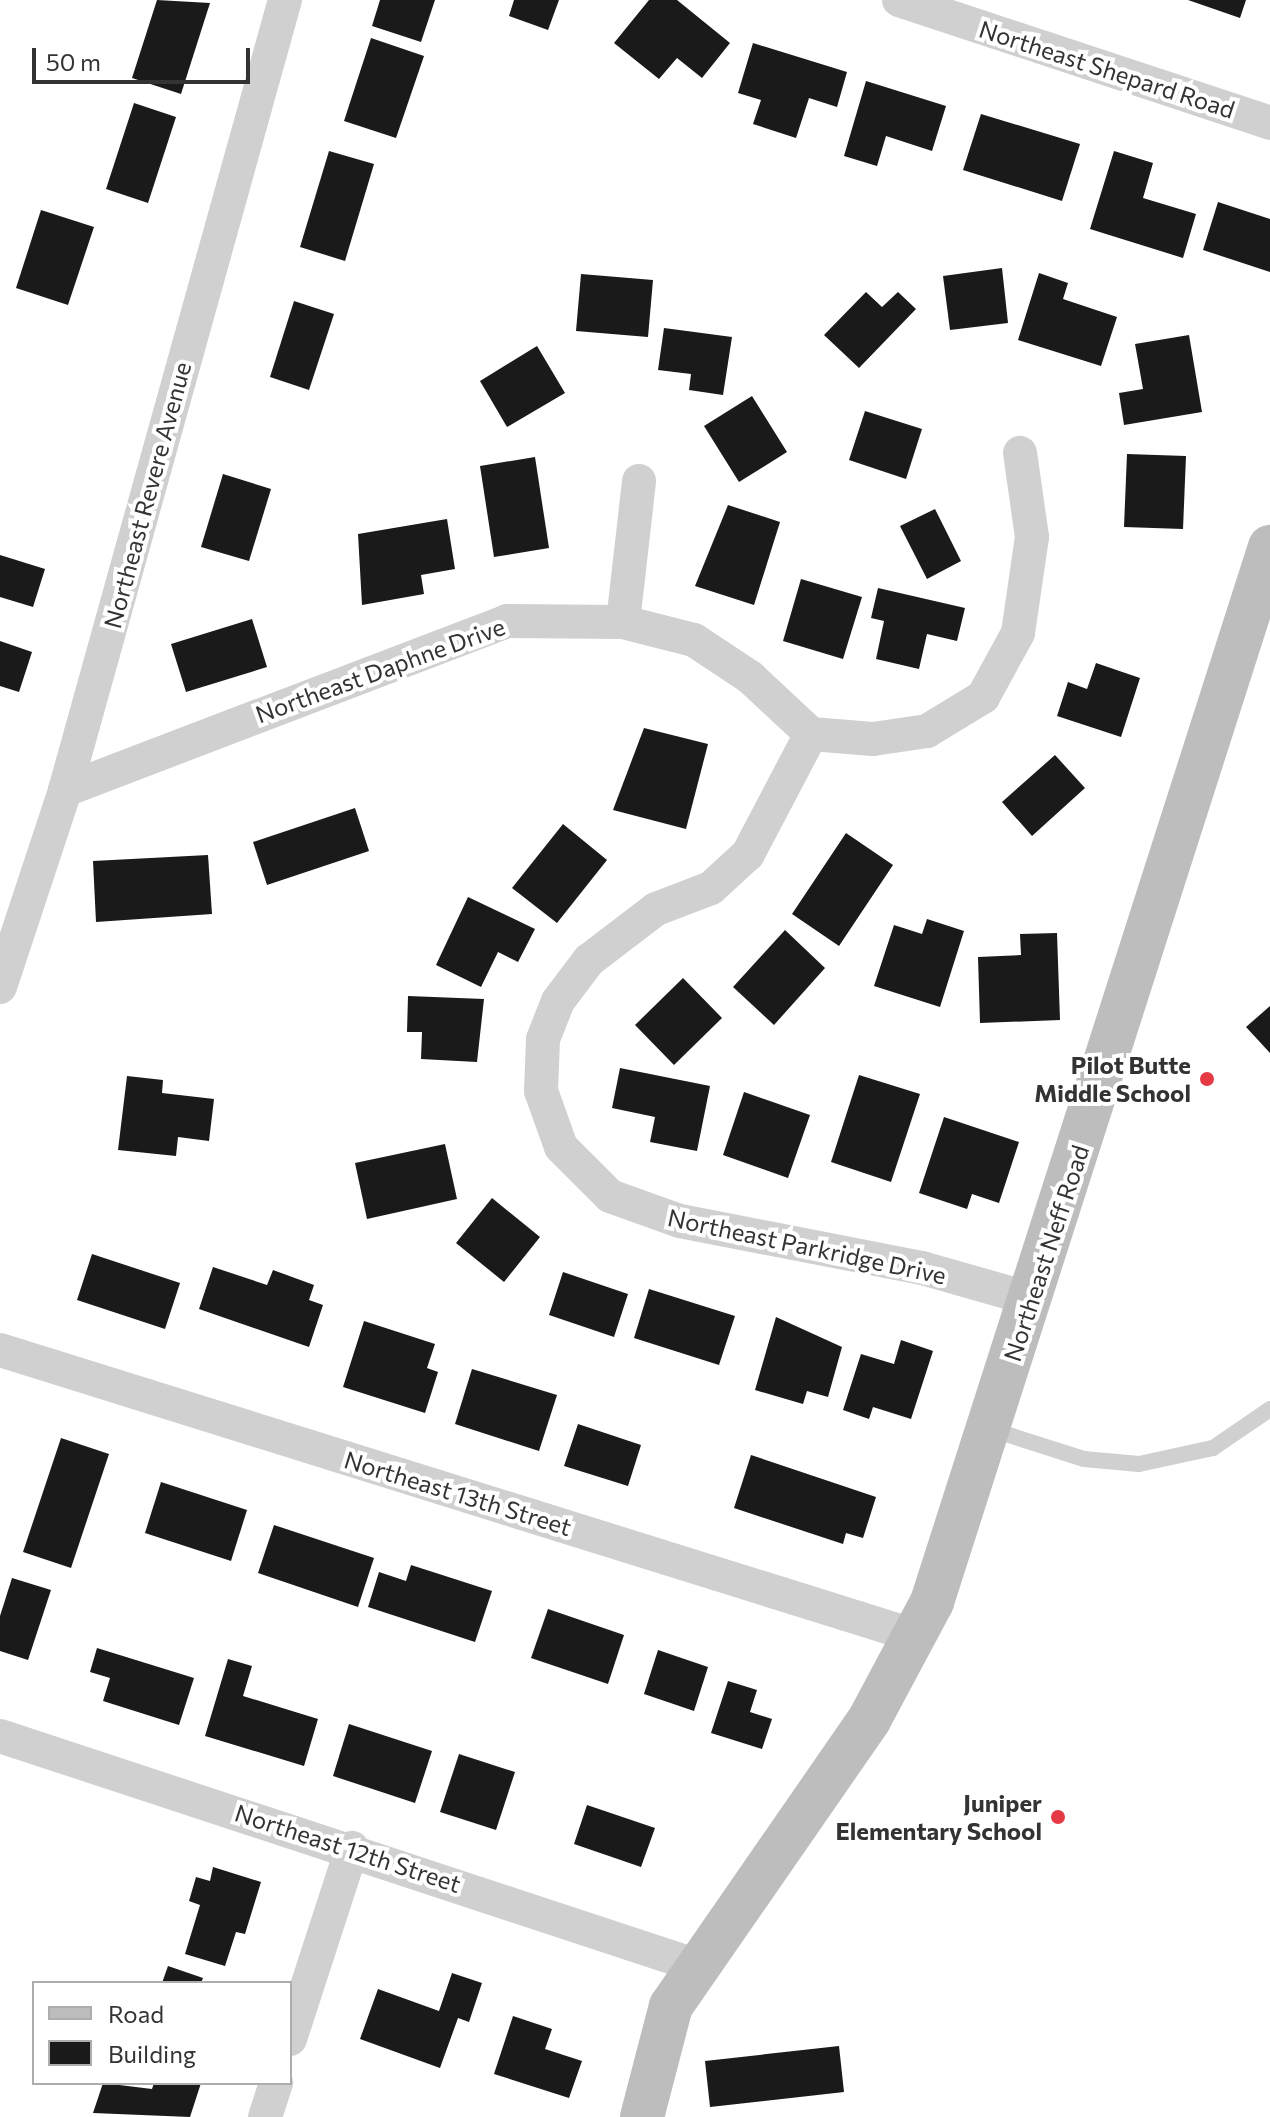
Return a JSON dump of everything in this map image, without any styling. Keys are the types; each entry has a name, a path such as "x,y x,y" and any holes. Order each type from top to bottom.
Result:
{"main road":[{"name":"Northeast Neff Road","path":"642,2117 656,2044 695,1965 869,1720 916,1636 989,1429 1270,547"}],"street":[{"name":"Northeast Revere Avenue","path":"0,987 5,953 65,790 285,0"},
{"name":"Northeast Shepard Road","path":"899,0 1270,123"},
{"path":"811,734 873,739 927,731 983,697 1018,633 1032,537 1020,453"},
{"path":"623,622 639,481"},
{"name":"Northeast Daphne Drive","path":"65,790 507,621 623,622 694,640 750,677 811,734"},
{"name":"Northeast Parkridge Drive","path":"811,734 748,854 711,888 656,909 589,960 558,1001 543,1039 541,1091 561,1147 610,1196 680,1221 922,1268 1031,1299"},
{"name":"Northeast 13th Street","path":"0,1350 916,1636"},
{"name":"Northeast 12th Street","path":"0,1736 352,1848 695,1965"},
{"path":"292,2033 352,1848"},
{"path":"265,2117 275,2085"}],"lane":[{"path":"989,1429 1084,1459 1139,1464 1213,1448 1270,1409"}],"building":[{"path":"157,0 210,3 181,94 132,78"},
{"path":"380,0 435,0 421,42 372,26"},
{"path":"514,0 559,0 548,30 509,16"},
{"path":"649,0 677,0 730,43 702,78 677,58 659,79 614,43"},
{"path":"1188,0 1246,0 1240,18"},
{"path":"371,38 424,56 396,138 344,121"},
{"path":"753,43 847,72 837,107 809,98 796,138 753,124 761,100 738,93"},
{"path":"866,81 946,106 932,151 886,136 877,166 844,156"},
{"path":"134,103 176,117 148,203 106,189"},
{"path":"981,114 1080,144 1062,201 963,170"},
{"path":"329,151 374,164 345,261 300,247"},
{"path":"1114,151 1153,163 1143,198 1196,214 1183,258 1090,229"},
{"path":"1218,202 1270,219 1270,272 1203,250"},
{"path":"41,210 94,227 68,305 16,288"},
{"path":"1002,268 1008,323 950,330 943,276"},
{"path":"1039,273 1068,283 1063,299 1117,317 1101,366 1018,340"},
{"path":"581,274 653,280 648,337 576,331"},
{"path":"866,292 882,307 898,292 916,309 859,368 824,335"},
{"path":"294,301 334,314 309,390 270,377"},
{"path":"664,328 732,337 723,395 689,390 691,374 658,370"},
{"path":"1189,335 1202,412 1124,425 1119,393 1143,389 1135,344"},
{"path":"537,346 565,393 507,427 480,381"},
{"path":"752,396 787,452 739,482 704,426"},
{"path":"865,411 922,429 906,479 849,460"},
{"path":"1127,454 1186,456 1183,529 1124,527"},
{"path":"535,457 549,548 494,557 480,466"},
{"path":"223,474 271,489 249,561 201,547"},
{"path":"728,505 780,522 754,605 695,586"},
{"path":"935,509 961,561 927,579 900,526"},
{"path":"447,519 455,569 421,575 424,594 362,605 358,534"},
{"path":"0,555 45,569 33,607 0,597"},
{"path":"801,579 862,597 843,659 783,641"},
{"path":"878,588 965,608 957,641 927,634 919,669 876,659 884,621 871,618"},
{"path":"252,619 267,667 186,692 171,644"},
{"path":"0,641 32,652 19,692 0,686"},
{"path":"1096,663 1140,678 1121,737 1057,716 1068,682 1087,689"},
{"path":"644,728 708,744 686,829 613,810"},
{"path":"1055,755 1085,788 1032,836 1002,802"},
{"path":"355,808 369,851 267,885 253,842"},
{"path":"563,824 607,860 557,923 512,888"},
{"path":"846,833 893,865 839,946 792,914"},
{"path":"208,855 212,914 96,922 93,861"},
{"path":"468,897 535,929 518,962 498,952 481,987 436,965"},
{"path":"927,919 964,931 940,1007 874,986 894,925 922,934"},
{"path":"785,930 825,968 774,1025 733,987"},
{"path":"1057,933 1060,1020 980,1023 978,957 1021,955 1020,934"},
{"path":"683,978 722,1018 674,1065 635,1025"},
{"path":"408,996 484,999 477,1062 421,1059 422,1032 407,1032"},
{"path":"1270,1006 1270,1053 1246,1027"},
{"path":"620,1068 710,1086 697,1151 650,1142 655,1117 612,1108"},
{"path":"859,1075 920,1094 891,1182 831,1162"},
{"path":"127,1076 163,1080 162,1093 214,1099 209,1141 178,1137 176,1156 118,1150"},
{"path":"744,1092 810,1115 788,1178 723,1155"},
{"path":"944,1117 1019,1142 999,1203 972,1194 967,1209 919,1193"},
{"path":"445,1144 457,1199 367,1219 355,1163"},
{"path":"492,1198 540,1237 504,1282 456,1243"},
{"path":"92,1254 180,1283 165,1329 77,1300"},
{"path":"213,1267 267,1285 273,1270 314,1285 309,1300 323,1305 309,1347 199,1309"},
{"path":"563,1272 628,1294 614,1337 549,1315"},
{"path":"649,1289 735,1316 719,1365 634,1338"},
{"path":"776,1317 842,1347 828,1397 807,1391 803,1404 755,1390"},
{"path":"364,1321 435,1344 427,1368 438,1372 425,1413 343,1387"},
{"path":"901,1340 933,1351 911,1419 873,1407 869,1419 843,1410 861,1354 894,1364"},
{"path":"472,1369 557,1395 539,1451 455,1424"},
{"path":"578,1424 641,1445 628,1486 564,1466"},
{"path":"61,1438 109,1454 71,1568 23,1552"},
{"path":"751,1455 876,1497 863,1538 846,1533 843,1544 734,1508"},
{"path":"161,1482 247,1510 231,1561 145,1533"},
{"path":"274,1525 374,1558 358,1607 258,1573"},
{"path":"411,1565 492,1591 475,1642 368,1607 379,1572 406,1581"},
{"path":"12,1578 51,1590 28,1660 0,1651 0,1616"},
{"path":"548,1609 624,1635 608,1684 531,1658"},
{"path":"97,1648 194,1678 179,1725 103,1701 110,1678 90,1672"},
{"path":"658,1650 708,1667 694,1711 644,1694"},
{"path":"228,1659 252,1666 243,1696 318,1719 304,1766 205,1736"},
{"path":"728,1681 757,1690 750,1712 772,1719 762,1749 711,1733"},
{"path":"349,1724 432,1751 415,1803 333,1776"},
{"path":"459,1754 515,1772 496,1830 440,1812"},
{"path":"587,1805 655,1828 641,1867 574,1844"},
{"path":"213,1867 261,1882 245,1934 236,1932 225,1966 185,1954 200,1905 189,1901 196,1877 210,1881"},
{"path":"168,1966 203,1978 202,1981 163,1981"},
{"path":"452,1973 482,1983 469,2022 458,2018 440,2068 360,2039 378,1989 439,2011"},
{"path":"513,2016 552,2029 545,2049 582,2061 569,2098 494,2074"},
{"path":"839,2046 844,2092 710,2107 705,2061"},
{"path":"102,2085 152,2089 153,2085 200,2085 190,2117 93,2113"}],"place":[{"name":"Pilot Butte Middle School","path":"1207,1079"},
{"name":"Juniper Elementary School","path":"1058,1817"}]}
